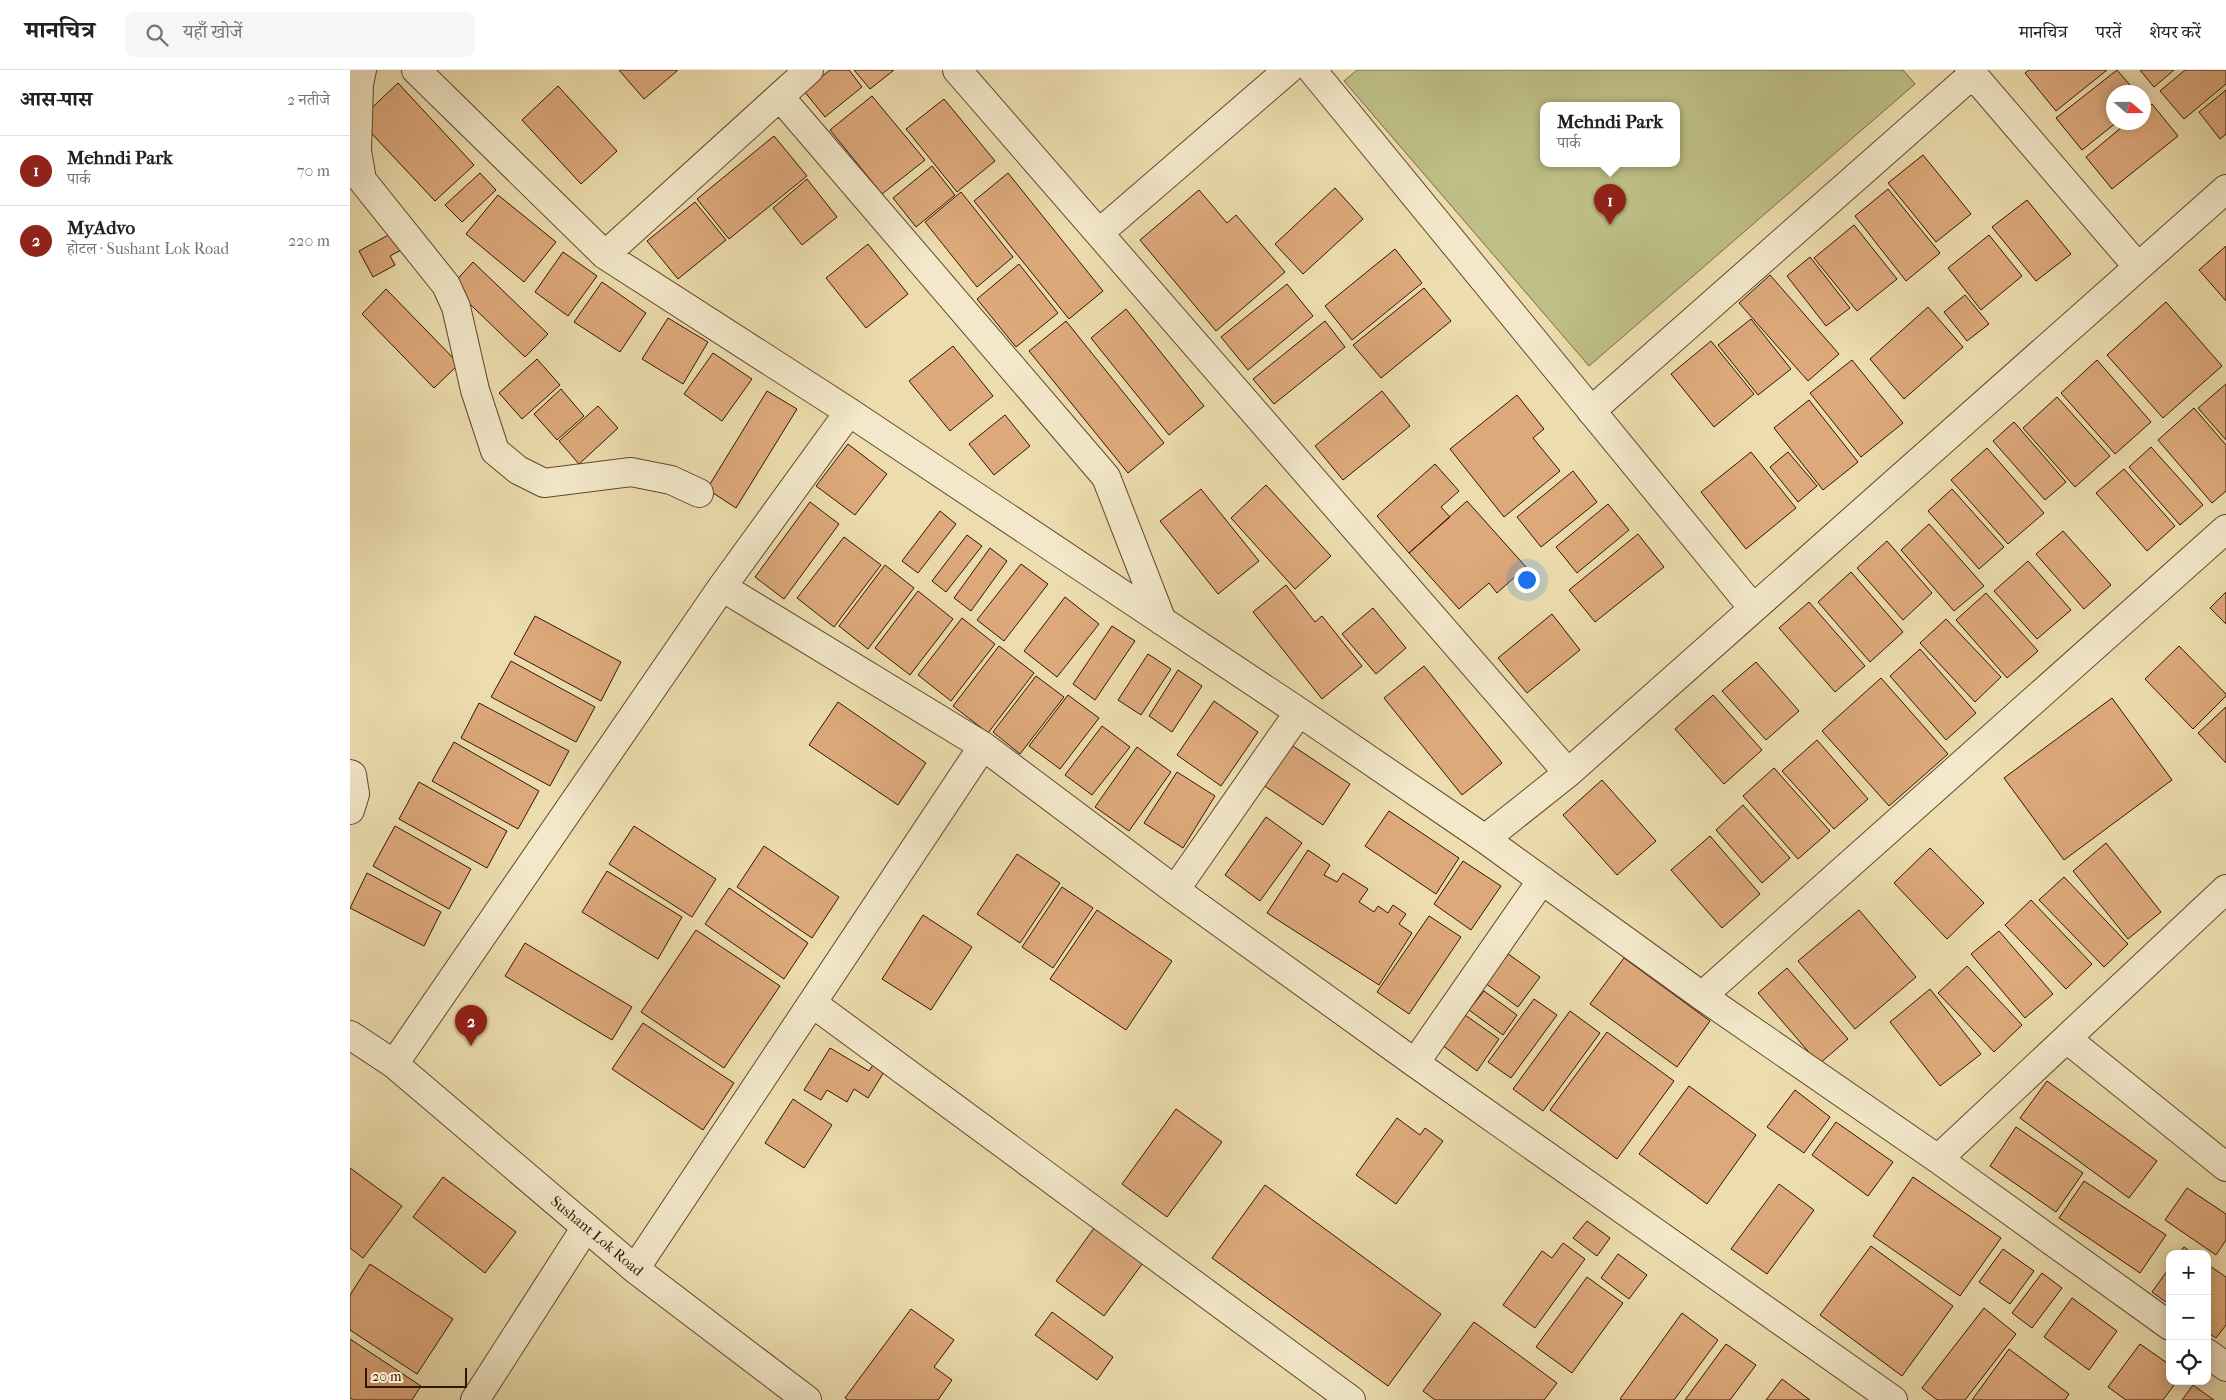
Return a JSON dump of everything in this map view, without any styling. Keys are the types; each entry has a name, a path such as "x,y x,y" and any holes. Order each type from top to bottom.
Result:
{"street":[{"path":"362,70 359,84 357,151 362,180 446,285 456,307 475,390 495,451 518,470 544,483 631,472 671,480 699,493"},
{"path":"416,70 606,255 849,412 1299,712 1484,839 1702,996 1938,1160 2166,1323"},
{"path":"606,255 809,70"},
{"path":"957,70 1568,773"},
{"path":"1099,233 1288,70"},
{"path":"1312,70 1753,608"},
{"path":"1591,411 1971,72 2138,268"},
{"path":"780,97 1106,477 1162,621"},
{"path":"1484,839 1568,773 2226,189"},
{"path":"394,1064 722,587 849,412"},
{"path":"1702,996 2226,529"},
{"path":"722,587 983,746 1175,890 1415,1063 1893,1400"},
{"path":"1175,890 1299,712"},
{"path":"635,1270 983,746"},
{"path":"350,774 352,775 355,794 350,810"},
{"path":"1415,1063 1542,880"},
{"path":"1938,1160 2226,890"},
{"path":"812,1003 1351,1400"},
{"name":"Sushant Lok Road","path":"350,1035 394,1064 635,1270 807,1400"},
{"path":"2066,1039 2226,1167"},
{"path":"475,1400 586,1227"},
{"path":"2211,1356 2226,1367"}],"green space":[{"path":"1357,70 1903,70 1915,84 1589,366 1344,81"}],"building":[{"path":"619,70 678,70 644,99"},
{"path":"830,70 849,70 862,87 825,117 804,91"},
{"path":"854,70 894,70 870,89"},
{"path":"2029,70 2107,70 2056,111 2025,73"},
{"path":"2117,70 2130,85 2106,85 2107,130 2082,150 2056,118"},
{"path":"2140,70 2174,70 2154,87"},
{"path":"2185,70 2226,70 2226,84 2184,119 2160,91"},
{"path":"398,83 474,165 435,201 359,120"},
{"path":"558,86 617,151 581,184 522,120"},
{"path":"2226,90 2226,134 2220,139 2199,112"},
{"path":"872,96 925,160 882,194 830,130"},
{"path":"944,99 995,161 957,192 906,129"},
{"path":"2151,105 2178,136 2112,189 2086,157 2118,130 2151,130"},
{"path":"774,136 807,176 729,239 697,199"},
{"path":"1923,155 1971,214 1936,242 1888,183"},
{"path":"932,166 955,195 916,227 893,198"},
{"path":"480,173 496,190 462,222 445,205"},
{"path":"1008,173 1103,291 1069,319 974,201"},
{"path":"807,179 837,217 802,245 773,208"},
{"path":"1335,188 1363,219 1303,274 1275,244"},
{"path":"1888,189 1940,253 1906,281 1855,216"},
{"path":"1199,190 1227,223 1236,215 1285,272 1216,331 1140,240"},
{"path":"961,192 1013,257 977,287 925,222"},
{"path":"498,195 556,242 524,282 466,234"},
{"path":"2027,200 2071,254 2036,281 1992,227"},
{"path":"695,202 726,240 678,279 647,241"},
{"path":"1854,225 1897,279 1857,311 1814,258"},
{"path":"394,232 403,249 390,256 395,265 373,277 359,251"},
{"path":"1989,235 2022,276 1981,310 1948,268"},
{"path":"868,244 908,294 866,328 826,278"},
{"path":"2226,246 2226,301 2199,270"},
{"path":"1395,249 1422,283 1352,340 1325,306"},
{"path":"563,252 597,276 568,316 535,292"},
{"path":"1810,257 1850,308 1826,326 1787,276"},
{"path":"473,262 548,334 525,357 451,286"},
{"path":"1019,264 1058,313 1016,347 977,299"},
{"path":"1770,275 1839,354 1808,381 1739,303"},
{"path":"602,282 646,313 620,352 574,322"},
{"path":"1287,284 1313,316 1248,370 1221,337"},
{"path":"1424,288 1451,321 1381,378 1353,345"},
{"path":"386,289 459,364 434,388 362,314"},
{"path":"1965,295 1989,324 1967,341 1944,312"},
{"path":"2166,302 2222,366 2163,418 2107,355"},
{"path":"1928,307 1963,347 1904,399 1870,359"},
{"path":"1126,309 1204,406 1169,435 1091,338"},
{"path":"668,318 708,342 683,384 642,359"},
{"path":"1751,319 1791,369 1758,395 1718,345"},
{"path":"1066,321 1164,443 1128,473 1029,351"},
{"path":"1325,321 1345,347 1274,404 1253,379"},
{"path":"1711,341 1754,394 1714,427 1671,374"},
{"path":"953,346 993,396 950,431 909,381"},
{"path":"713,353 752,379 722,421 684,394"},
{"path":"537,359 560,385 522,419 499,393"},
{"path":"1852,360 1903,423 1861,457 1810,393"},
{"path":"2097,360 2151,422 2115,454 2061,393"},
{"path":"2226,384 2226,440 2198,408"},
{"path":"561,389 584,416 557,440 534,414"},
{"path":"767,391 797,409 736,508 707,489"},
{"path":"1382,391 1410,426 1343,480 1315,446"},
{"path":"1517,395 1544,429 1533,438 1560,471 1504,517 1450,449"},
{"path":"2057,397 2110,456 2075,487 2023,428"},
{"path":"1809,400 1858,462 1823,490 1774,428"},
{"path":"598,406 618,428 579,464 559,441"},
{"path":"2194,408 2226,445 2226,491 2212,503 2158,440"},
{"path":"1005,415 1030,446 994,475 969,444"},
{"path":"2014,422 2066,482 2045,500 1993,441"},
{"path":"848,444 887,474 855,515 816,486"},
{"path":"2151,447 2203,505 2180,525 2129,467"},
{"path":"1987,448 2044,513 2008,544 1951,480"},
{"path":"1751,452 1796,508 1746,549 1701,492"},
{"path":"1788,452 1817,486 1798,502 1770,467"},
{"path":"1435,464 1459,491 1441,507 1450,517 1409,553 1377,516"},
{"path":"2124,469 2175,526 2147,551 2096,493"},
{"path":"1573,471 1597,502 1541,547 1517,517"},
{"path":"1266,485 1331,556 1295,589 1231,518"},
{"path":"1201,489 1259,561 1218,594 1160,521"},
{"path":"1952,489 2004,547 1979,569 1928,511"},
{"path":"1467,501 1526,567 1497,593 1489,583 1459,609 1409,553"},
{"path":"810,502 839,524 784,599 755,577"},
{"path":"1608,504 1629,530 1577,573 1556,547"},
{"path":"940,511 956,524 918,573 902,561"},
{"path":"1929,524 1984,586 1954,611 1901,550"},
{"path":"2063,531 2111,585 2084,609 2036,554"},
{"path":"1638,534 1664,567 1595,622 1569,590"},
{"path":"967,535 982,546 946,592 932,581"},
{"path":"844,537 881,565 834,627 797,598"},
{"path":"1887,541 1932,593 1903,620 1857,568"},
{"path":"990,548 1007,561 971,611 954,598"},
{"path":"2028,561 2071,610 2037,639 1994,591"},
{"path":"1021,564 1048,584 1004,641 977,620"},
{"path":"885,565 914,588 868,649 839,626"},
{"path":"1851,572 1903,632 1870,662 1818,602"},
{"path":"1286,585 1315,622 1322,616 1362,666 1322,699 1253,612"},
{"path":"918,591 953,619 910,675 875,648"},
{"path":"2226,592 2226,624 2210,608"},
{"path":"1986,593 2038,651 2007,678 1956,620"},
{"path":"1065,597 1099,624 1057,677 1024,651"},
{"path":"1809,602 1865,666 1835,692 1779,628"},
{"path":"1373,608 1406,648 1376,674 1342,634"},
{"path":"1552,614 1580,650 1527,693 1498,658"},
{"path":"535,616 621,662 601,701 514,654"},
{"path":"962,618 995,644 951,701 918,675"},
{"path":"1946,619 2001,677 1975,702 1920,643"},
{"path":"1112,626 1135,641 1095,700 1073,684"},
{"path":"999,646 1034,673 988,733 953,706"},
{"path":"2179,646 2226,694 2193,729 2145,679"},
{"path":"1920,649 1976,713 1946,740 1890,676"},
{"path":"1148,654 1171,669 1141,715 1118,700"},
{"path":"511,661 595,707 576,742 491,697"},
{"path":"1756,662 1799,711 1766,740 1722,691"},
{"path":"1424,666 1502,763 1462,795 1384,698"},
{"path":"1178,670 1202,686 1172,732 1149,716"},
{"path":"1036,676 1064,697 1020,754 993,732"},
{"path":"1881,678 1948,754 1889,806 1822,731"},
{"path":"1068,695 1099,718 1060,769 1029,746"},
{"path":"1713,695 1762,750 1724,784 1675,729"},
{"path":"2112,698 2172,780 2064,860 2004,778"},
{"path":"1214,701 1258,732 1221,786 1177,755"},
{"path":"838,702 926,763 898,805 809,745"},
{"path":"479,703 569,751 550,786 461,738"},
{"path":"2226,707 2226,763 2198,733"},
{"path":"1102,726 1130,747 1092,795 1065,775"},
{"path":"1284,740 1350,784 1323,825 1257,781"},
{"path":"1817,740 1868,799 1834,829 1782,771"},
{"path":"454,742 539,791 518,829 432,781"},
{"path":"1137,747 1171,772 1129,831 1095,807"},
{"path":"1774,768 1830,831 1798,859 1743,796"},
{"path":"1177,772 1215,796 1183,848 1144,823"},
{"path":"1602,780 1656,841 1617,875 1563,815"},
{"path":"419,782 507,831 487,868 399,819"},
{"path":"1743,805 1790,858 1762,883 1716,830"},
{"path":"1389,811 1459,858 1436,894 1365,846"},
{"path":"1266,817 1302,843 1260,901 1225,875"},
{"path":"395,826 471,869 449,909 373,866"},
{"path":"634,826 716,879 692,917 609,864"},
{"path":"1710,836 1760,894 1722,928 1671,870"},
{"path":"2106,843 2161,912 2128,939 2073,871"},
{"path":"764,846 839,897 812,938 737,887"},
{"path":"1930,848 1984,903 1947,939 1894,883"},
{"path":"1308,850 1330,865 1324,875 1337,882 1343,873 1368,889 1359,902 1374,912 1378,906 1388,913 1393,905 1406,914 1399,924 1412,933 1379,985 1267,913"},
{"path":"1017,854 1060,883 1020,943 977,914"},
{"path":"1463,861 1501,886 1471,930 1434,904"},
{"path":"607,871 682,917 658,959 582,912"},
{"path":"367,873 441,912 424,946 350,908"},
{"path":"2064,877 2128,944 2104,967 2039,900"},
{"path":"1062,887 1093,908 1053,968 1022,947"},
{"path":"729,888 808,943 784,979 705,924"},
{"path":"2031,900 2092,964 2066,989 2005,925"},
{"path":"1097,910 1172,961 1126,1030 1050,979"},
{"path":"1859,910 1916,977 1855,1029 1798,961"},
{"path":"923,915 972,947 931,1010 882,979"},
{"path":"1429,916 1461,937 1409,1014 1377,992"},
{"path":"696,930 780,986 724,1068 641,1012"},
{"path":"1999,931 2053,994 2025,1018 1971,954"},
{"path":"525,943 632,1007 612,1040 505,976"},
{"path":"1507,953 1540,977 1518,1007 1485,983"},
{"path":"1624,958 1710,1021 1677,1067 1590,1004"},
{"path":"1967,966 2022,1025 1994,1052 1938,993"},
{"path":"1787,968 1848,1039 1819,1064 1758,993"},
{"path":"1930,989 1981,1054 1940,1086 1890,1022"},
{"path":"1484,991 1517,1015 1503,1035 1469,1010"},
{"path":"1534,999 1557,1015 1511,1078 1488,1062"},
{"path":"1570,1011 1600,1033 1543,1111 1513,1089"},
{"path":"1461,1012 1499,1039 1477,1071 1438,1042"},
{"path":"643,1023 734,1083 703,1130 612,1069"},
{"path":"1607,1032 1674,1081 1617,1159 1550,1110"},
{"path":"830,1048 869,1071 876,1060 887,1067 868,1098 854,1089 847,1102 827,1090 821,1100 804,1090"},
{"path":"2047,1081 2157,1161 2129,1198 2020,1118"},
{"path":"1689,1086 1756,1135 1707,1204 1639,1154"},
{"path":"1795,1090 1830,1117 1804,1153 1767,1127"},
{"path":"793,1099 832,1125 804,1168 765,1143"},
{"path":"1176,1109 1222,1142 1167,1217 1122,1184"},
{"path":"1397,1118 1420,1135 1425,1128 1443,1141 1396,1204 1356,1175"},
{"path":"1836,1122 1893,1162 1868,1196 1812,1155"},
{"path":"2016,1127 2083,1173 2056,1212 1990,1166"},
{"path":"350,1168 402,1206 363,1258 350,1248"},
{"path":"443,1177 516,1232 485,1273 413,1217"},
{"path":"1913,1177 2001,1238 1960,1296 1873,1236"},
{"path":"2084,1181 2166,1235 2140,1273 2059,1218"},
{"path":"1779,1184 1814,1210 1767,1274 1731,1249"},
{"path":"1265,1185 1441,1314 1388,1386 1212,1258"},
{"path":"2187,1188 2226,1214 2226,1240 2216,1255 2165,1220"},
{"path":"1587,1221 1610,1238 1597,1256 1573,1238"},
{"path":"1097,1224 1145,1260 1104,1316 1056,1281"},
{"path":"1563,1243 1585,1259 1535,1328 1503,1305 1542,1251 1552,1258"},
{"path":"1871,1246 1953,1306 1902,1376 1820,1315"},
{"path":"2003,1249 2034,1271 2010,1304 1979,1282"},
{"path":"1618,1254 1647,1275 1629,1299 1601,1278"},
{"path":"370,1264 453,1319 417,1374 350,1330 350,1295"},
{"path":"2211,1267 2226,1277 2226,1325 2216,1338 2211,1335"},
{"path":"2042,1273 2062,1288 2032,1328 2012,1313"},
{"path":"2166,1273 2166,1302 2152,1292"},
{"path":"1587,1277 1623,1303 1572,1373 1536,1347"},
{"path":"2072,1298 2117,1331 2089,1370 2044,1337"},
{"path":"1984,1308 2016,1334 1965,1400 1937,1400 1922,1388"},
{"path":"911,1309 954,1340 934,1367 952,1380 938,1400 848,1400 845,1398"},
{"path":"1052,1312 1113,1357 1097,1380 1035,1335"},
{"path":"1682,1313 1718,1340 1674,1400 1620,1399"},
{"path":"1474,1322 1557,1383 1544,1400 1435,1400 1423,1391"},
{"path":"350,1339 421,1386 412,1400 353,1400 350,1398"},
{"path":"1726,1344 1756,1365 1730,1400 1685,1400"},
{"path":"2140,1344 2166,1362 2166,1385 2174,1385 2163,1400 2126,1400 2108,1387"},
{"path":"2009,1349 2069,1394 2065,1400 1972,1400"},
{"path":"1782,1379 1810,1400 1766,1400"},
{"path":"2193,1385 2214,1400 2182,1400"}],"place":[{"name":"Mehndi Park","path":"1610,225"},
{"name":"MyAdvo","path":"471,1046"}]}
